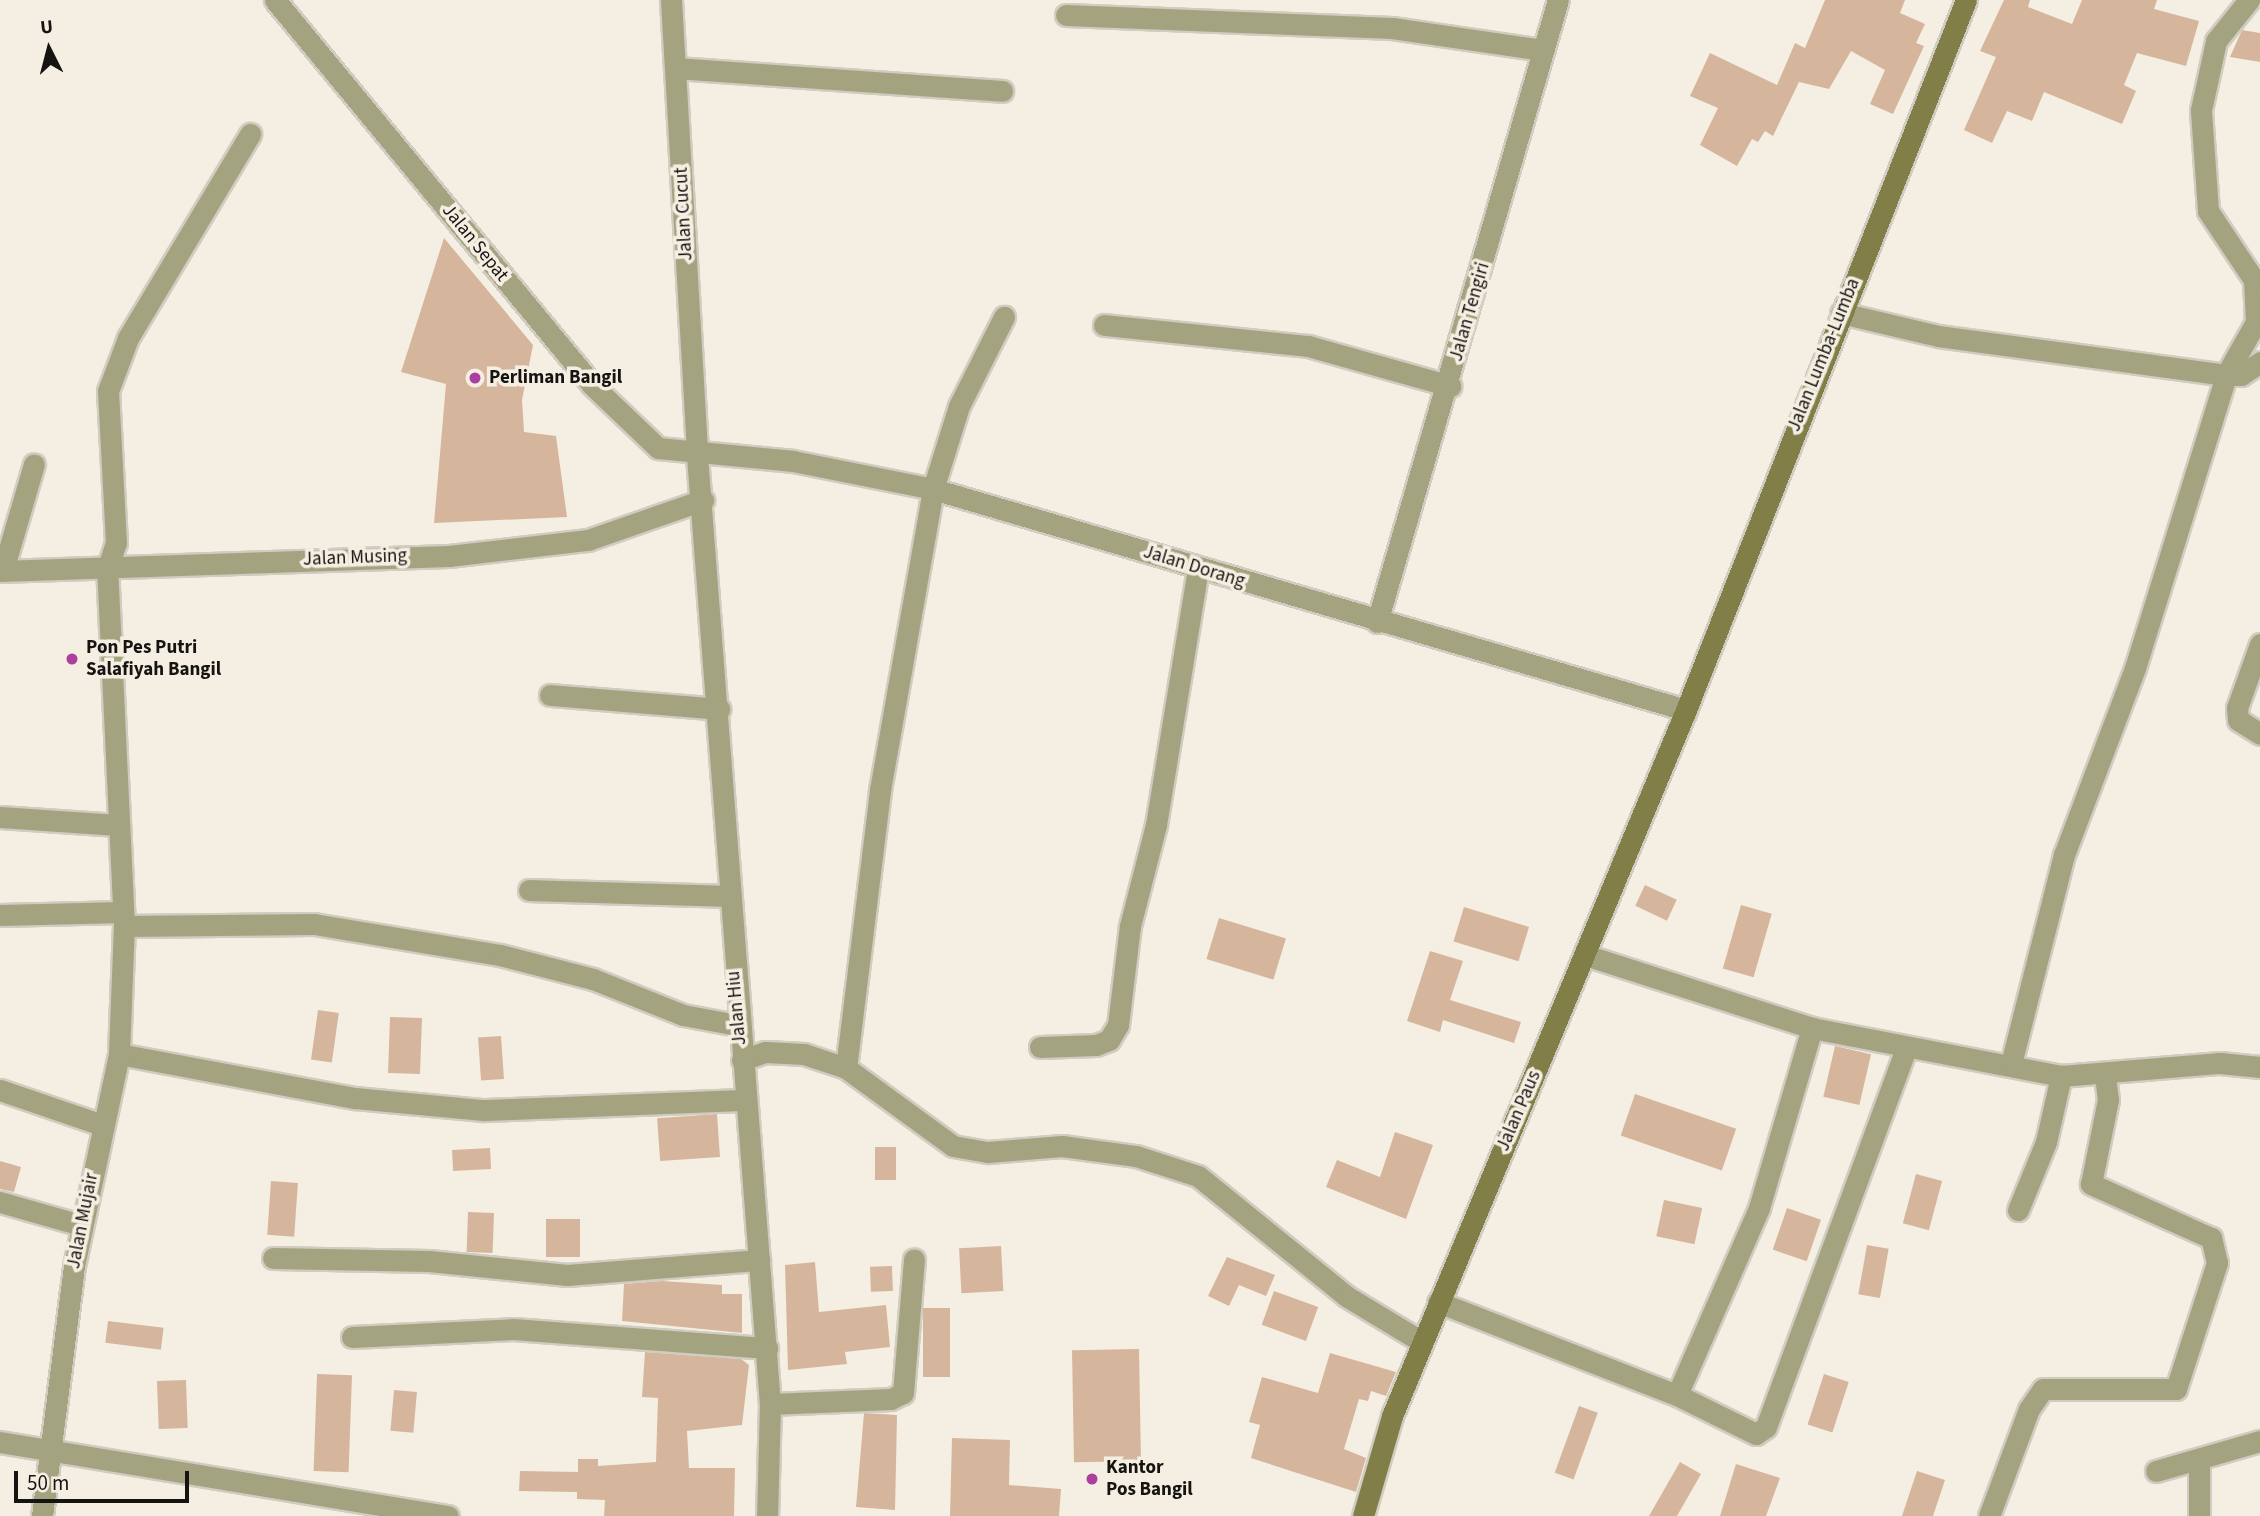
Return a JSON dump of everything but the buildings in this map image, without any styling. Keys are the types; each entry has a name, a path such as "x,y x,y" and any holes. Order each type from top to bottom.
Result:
{"main road":[{"name":"Jalan Lumba-Lumba","path":"1686,710 1840,313 1966,0"},
{"name":"Jalan Paus","path":"1363,1516 1392,1416 1438,1301 1686,710"}],"street":[{"name":"Jalan Sepat","path":"275,0 591,384 658,448 697,456"},
{"name":"Jalan Cucut","path":"671,0 697,456"},
{"name":"Jalan Tengiri","path":"1377,622 1450,386 1558,0"},
{"path":"2011,1064 2064,855 2135,668 2226,375 2250,339 2258,297 2254,279 2208,211 2201,110 2216,41 2249,0"},
{"path":"1066,15 1392,28 1543,50"},
{"path":"675,68 1002,91"},
{"name":"Jalan Mujair","path":"42,1516 48,1450 81,1225 118,1054 123,919 107,570 116,543 108,391 128,338 250,134"},
{"path":"1840,313 1938,336 2226,375 2241,375 2260,362"},
{"path":"846,1068 880,790 933,489 959,406 1004,317"},
{"path":"1104,325 1308,346 1450,386"},
{"name":"Jalan Dorang","path":"697,456 793,461 933,489 1377,622 1686,710"},
{"name":"Jalan Hiu","path":"697,456 703,500 719,709 737,1025 746,1100 771,1404 768,1516"},
{"path":"2,570 34,464"},
{"name":"Jalan Musing","path":"2,570 107,570 544,546 630,528 703,500"},
{"path":"1040,1047 1096,1045 1109,1040 1118,1025 1130,926 1156,825 1198,568"},
{"path":"2260,645 2237,708 2238,720 2260,734"},
{"path":"550,695 719,709"},
{"path":"0,817 118,825"},
{"path":"529,890 730,896"},
{"path":"0,915 314,924 500,955 593,979 683,1015 737,1025"},
{"path":"1585,955 1812,1028 1906,1049 2011,1064 2062,1076 2105,1076 2195,1064 2260,1067"},
{"path":"1677,1395 1759,1209 1812,1028"},
{"path":"1438,1301 1677,1395 1743,1433 1766,1427 1906,1049"},
{"path":"742,1060 765,1052 804,1054 846,1068 953,1146 988,1152 1062,1146 1136,1156 1198,1176 1346,1296 1422,1342"},
{"path":"118,1054 355,1098 483,1110 746,1100"},
{"path":"2018,1210 2046,1142 2062,1076"},
{"path":"1989,1516 2029,1409 2043,1390 2176,1389 2217,1263 2211,1238 2091,1184 2108,1100 2105,1076"},
{"path":"0,1090 102,1125"},
{"path":"0,1202 81,1225"},
{"path":"273,1258 429,1261 567,1275 759,1260"},
{"path":"771,1404 891,1399 904,1393 915,1259"},
{"path":"352,1338 513,1329 766,1348"},
{"path":"0,1441 448,1516"},
{"path":"2156,1471 2199,1461 2260,1441"},
{"path":"2199,1461 2199,1516"}],"place":[{"name":"Perliman Bangil","path":"475,378"},
{"name":"Pon Pes Putri Salafiyah Bangil","path":"72,659"},
{"name":"Kantor Pos Bangil","path":"1092,1479"}]}
